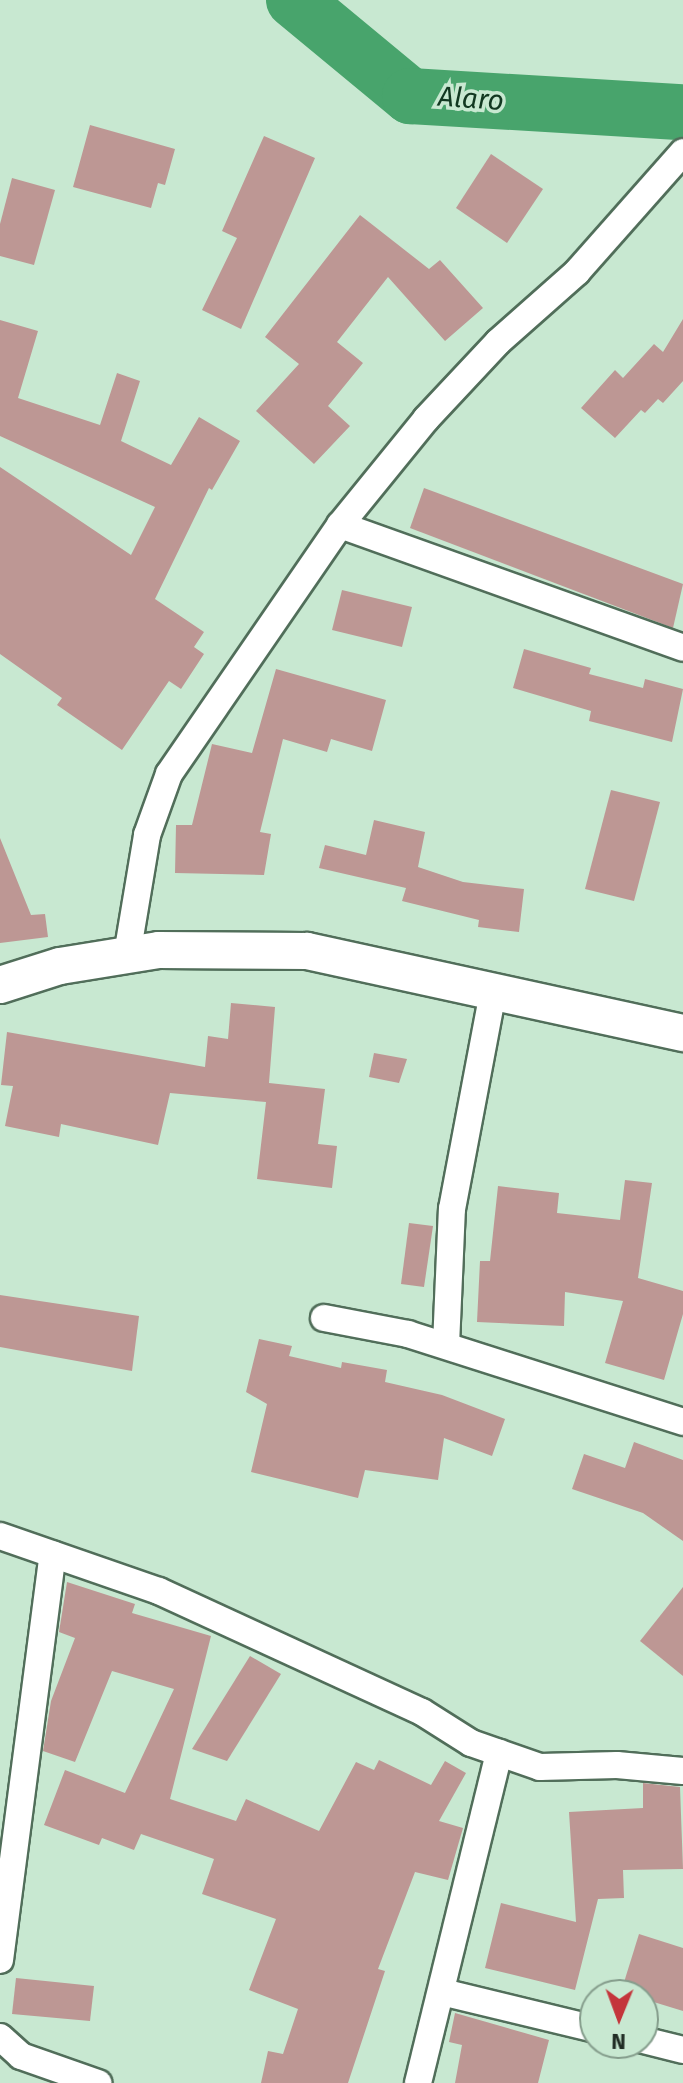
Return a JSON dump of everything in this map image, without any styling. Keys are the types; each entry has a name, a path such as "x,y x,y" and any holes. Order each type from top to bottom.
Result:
{"street":[{"path":"127,955 147,835 169,774 340,525 426,419 498,342 577,272 683,152"},
{"path":"340,525 683,648"},
{"path":"0,985 60,966 159,950 307,951 683,1033"},
{"path":"446,1345 452,1209 493,993"},
{"path":"324,1318 446,1345 683,1422"},
{"path":"0,1536 159,1591 499,1753 540,1767 617,1765 683,1771"},
{"path":"0,1960 53,1554"},
{"path":"418,2083 499,1753"},
{"path":"442,1992 579,2025"},
{"path":"0,2037 21,2056 98,2083"},
{"path":"659,2044 683,2050"}],"building":[{"path":"90,125 175,149 165,185 158,183 151,208 73,187"},
{"path":"264,136 315,158 241,329 202,310 237,238 222,231"},
{"path":"491,154 543,189 507,243 456,208"},
{"path":"12,178 55,190 34,265 0,256 0,224"},
{"path":"360,215 429,269 440,260 483,308 445,341 388,277 337,342 363,363 328,406 350,426 314,464 256,411 299,364 265,337"},
{"path":"683,319 683,381 663,403 658,399 645,413 641,410 615,438 581,408 615,370 623,378 654,344 663,352"},
{"path":"0,320 38,331 18,398 100,425 117,373 140,381 121,441 171,465 199,417 240,441 212,490 209,488 155,599 204,632 194,647 204,654 181,689 169,681 122,750 57,705 62,698 0,654 0,467 131,555 155,507 0,436"},
{"path":"424,488 683,584 673,628 410,528"},
{"path":"342,590 412,607 402,647 332,630"},
{"path":"524,649 591,668 589,674 643,688 645,679 683,689 672,742 589,721 591,711 513,688"},
{"path":"276,669 386,700 372,751 331,739 327,752 283,739 260,832 271,834 264,875 175,873 176,825 192,825 212,744 252,753"},
{"path":"611,790 660,802 634,901 585,889"},
{"path":"374,820 425,832 418,867 463,882 524,889 519,932 478,927 479,920 402,901 406,888 319,868 325,845 366,855"},
{"path":"0,838 31,915 45,914 48,937 0,943"},
{"path":"231,1003 275,1007 269,1083 325,1089 318,1144 337,1146 332,1188 257,1179 266,1102 170,1093 158,1145 61,1124 59,1137 5,1126 13,1086 1,1085 7,1032 205,1067 208,1036 228,1039"},
{"path":"374,1053 407,1059 399,1083 369,1077"},
{"path":"625,1180 652,1183 638,1278 683,1291 683,1314 664,1380 605,1363 623,1301 565,1292 564,1326 477,1322 480,1261 490,1261 498,1186 559,1193 557,1213 620,1220"},
{"path":"409,1223 433,1226 424,1287 401,1284"},
{"path":"0,1295 139,1316 132,1371 0,1347"},
{"path":"259,1339 292,1346 289,1356 341,1368 342,1362 387,1370 385,1382 442,1395 505,1419 492,1456 444,1438 438,1480 365,1470 358,1498 251,1472 267,1404 246,1392"},
{"path":"634,1442 683,1460 683,1541 643,1513 572,1489 584,1454 625,1468"},
{"path":"67,1582 135,1604 132,1613 211,1636 170,1799 236,1821 246,1799 319,1831 356,1762 374,1770 379,1760 431,1785 445,1761 466,1773 439,1821 463,1828 448,1880 415,1872 378,1969 385,1971 348,2083 261,2083 268,2051 283,2054 298,2009 249,1990 276,1919 202,1894 214,1859 141,1834 134,1850 102,1838 99,1845 44,1825 65,1770 125,1793 174,1689 112,1671 75,1762 43,1751 51,1701 75,1638 59,1632"},
{"path":"683,1587 683,1676 640,1641"},
{"path":"250,1656 281,1674 227,1761 192,1749"},
{"path":"643,1783 680,1787 683,1869 623,1870 624,1898 598,1899 575,1990 485,1968 501,1903 576,1922 569,1812 643,1808"},
{"path":"639,1934 683,1948 683,2011 659,2004 659,1979 625,1979"},
{"path":"16,1978 94,1986 90,2021 12,2014"},
{"path":"455,2013 549,2040 538,2083 455,2083 462,2045 449,2042"}],"waterway":[{"name":"Alaro","path":"294,0 410,96 683,112"}]}
